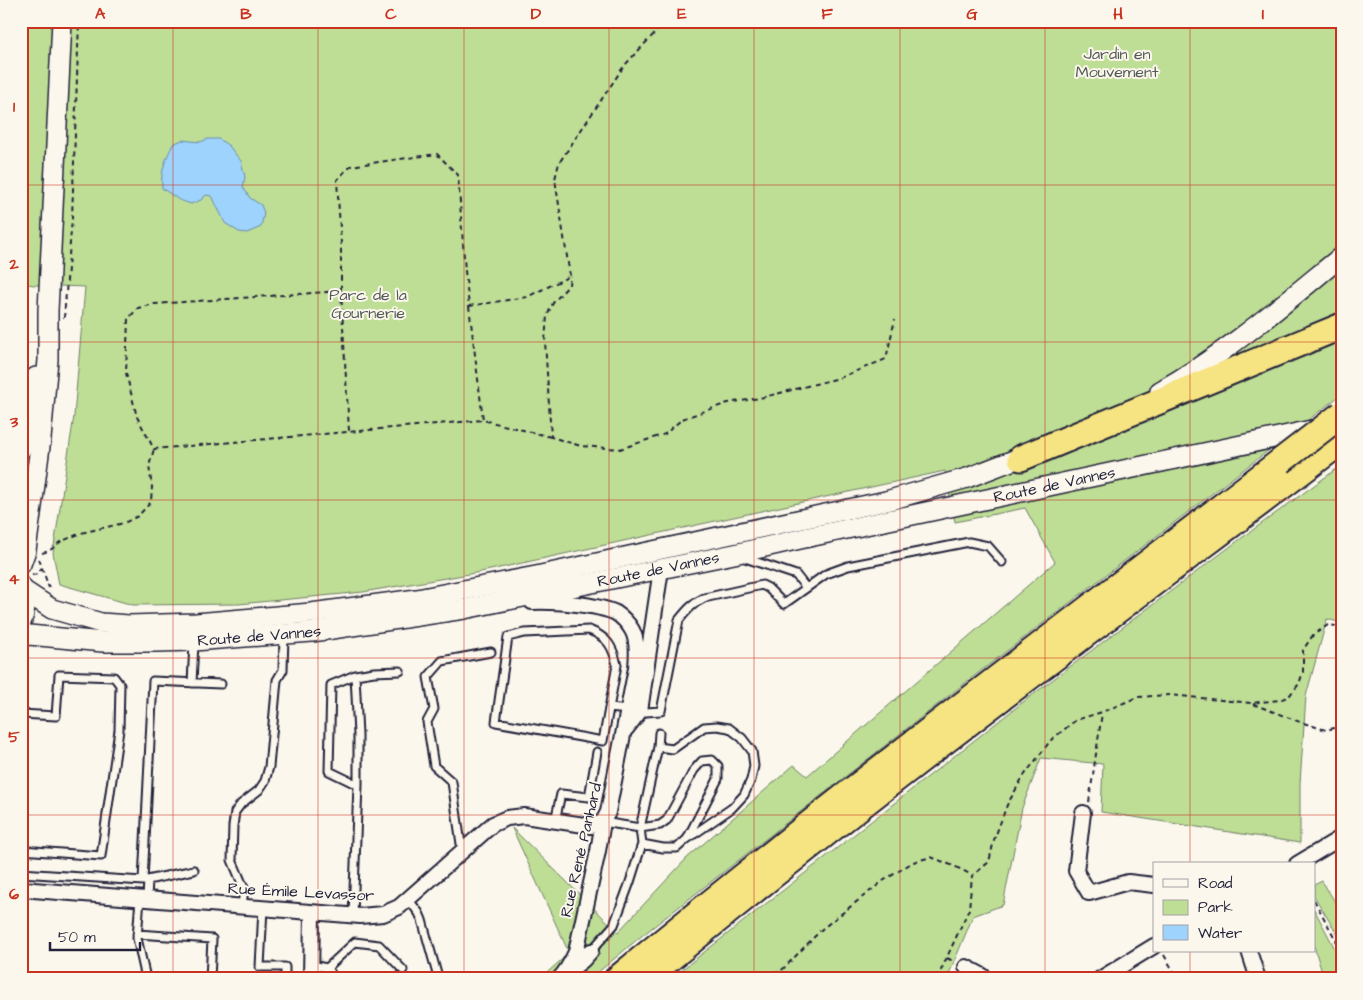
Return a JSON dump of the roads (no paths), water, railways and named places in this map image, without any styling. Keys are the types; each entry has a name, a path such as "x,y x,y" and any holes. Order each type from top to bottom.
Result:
{"highway":[{"path":"1021,458 1342,326"},
{"path":"617,979 908,746 1342,414"},
{"path":"645,979 906,771 1103,620 1336,446"}],"main road":[{"path":"21,564 26,550 29,530 41,438 48,360 48,311 62,21"},
{"name":"Route de Vannes","path":"22,588 52,609 101,623 129,625 196,623 321,612 461,591 766,528 886,501 967,478 1021,458 1145,399 1178,381 1222,351 1342,256"},
{"path":"21,449 48,311"},
{"name":"Route de Vannes","path":"21,637 29,635 103,642 194,641 312,632 420,617 734,554 1342,424"},
{"path":"21,622 25,604 22,588"}],"street":[{"name":"Rue René Panhard","path":"562,976 576,952 603,822 608,812 624,731 638,711 661,569"},
{"name":"Rue René Panhard","path":"496,603 551,601 599,608 616,613 633,632 637,648 638,711"},
{"path":"1083,813 1076,871 1089,893 1128,882 1153,885"},
{"name":"Rue Émile Levassor","path":"21,889 353,916 383,914 399,907 493,824 507,818 524,816 591,826 603,822"},
{"path":"1300,862 1342,837"},
{"path":"311,972 312,913"},
{"path":"1101,979 1153,947"},
{"name":"Rue René Panhard","path":"562,976 591,951"},
{"path":"1249,952 1258,979"},
{"path":"966,967 983,976 984,979"}],"lane":[{"path":"609,708 661,711 679,620 688,608 704,598 762,586 768,588 784,604 826,574 848,566 969,542 988,546 1002,562"},
{"path":"734,554 796,575 806,588"},
{"path":"589,630 600,634 609,643 615,654 617,665 609,708 602,741 496,722 508,637 524,632 589,630"},
{"path":"242,907 244,888 232,860 235,812 241,804 259,790 265,781 269,767 277,680 284,670 283,634"},
{"path":"192,683 194,641"},
{"path":"462,852 452,782 434,766 427,722 434,709 428,677 442,661 491,652"},
{"path":"358,785 329,771 331,685 355,675 400,671"},
{"path":"21,714 56,716 59,675 114,677 120,685 119,730 101,856 22,850 21,830"},
{"path":"353,916 358,785 355,675"},
{"path":"145,979 137,938 146,880 153,681 221,684"},
{"path":"642,844 663,848 677,848 686,839 732,808 744,795 751,780 754,766 752,751 742,738 729,728 717,726 704,727 673,749 658,747"},
{"path":"591,951 614,925 642,844 640,828 658,747 659,733"},
{"path":"555,821 561,794 589,797 597,752"},
{"path":"603,822 640,828 660,825 668,820 694,770 702,761 712,760 718,766 718,779 686,839"},
{"path":"21,873 146,880 194,870"},
{"path":"408,899 422,920 437,979"},
{"path":"264,908 260,967 285,967 285,979"},
{"path":"138,934 212,939 210,979"},
{"path":"311,972 327,968 355,942 379,945 403,970"},
{"path":"327,968 335,979"}],"water":[{"path":"208,139 219,139 229,146 241,161 245,177 243,187 250,198 261,205 264,213 261,227 247,233 239,232 225,223 212,196 206,195 201,200 191,204 179,200 162,188 163,171 173,144 182,140 200,142"}],"park label":[{"name":"Jardin en Mouvement","path":"1117,63"},
{"name":"Parc de la Gournerie","path":"368,304"}]}
